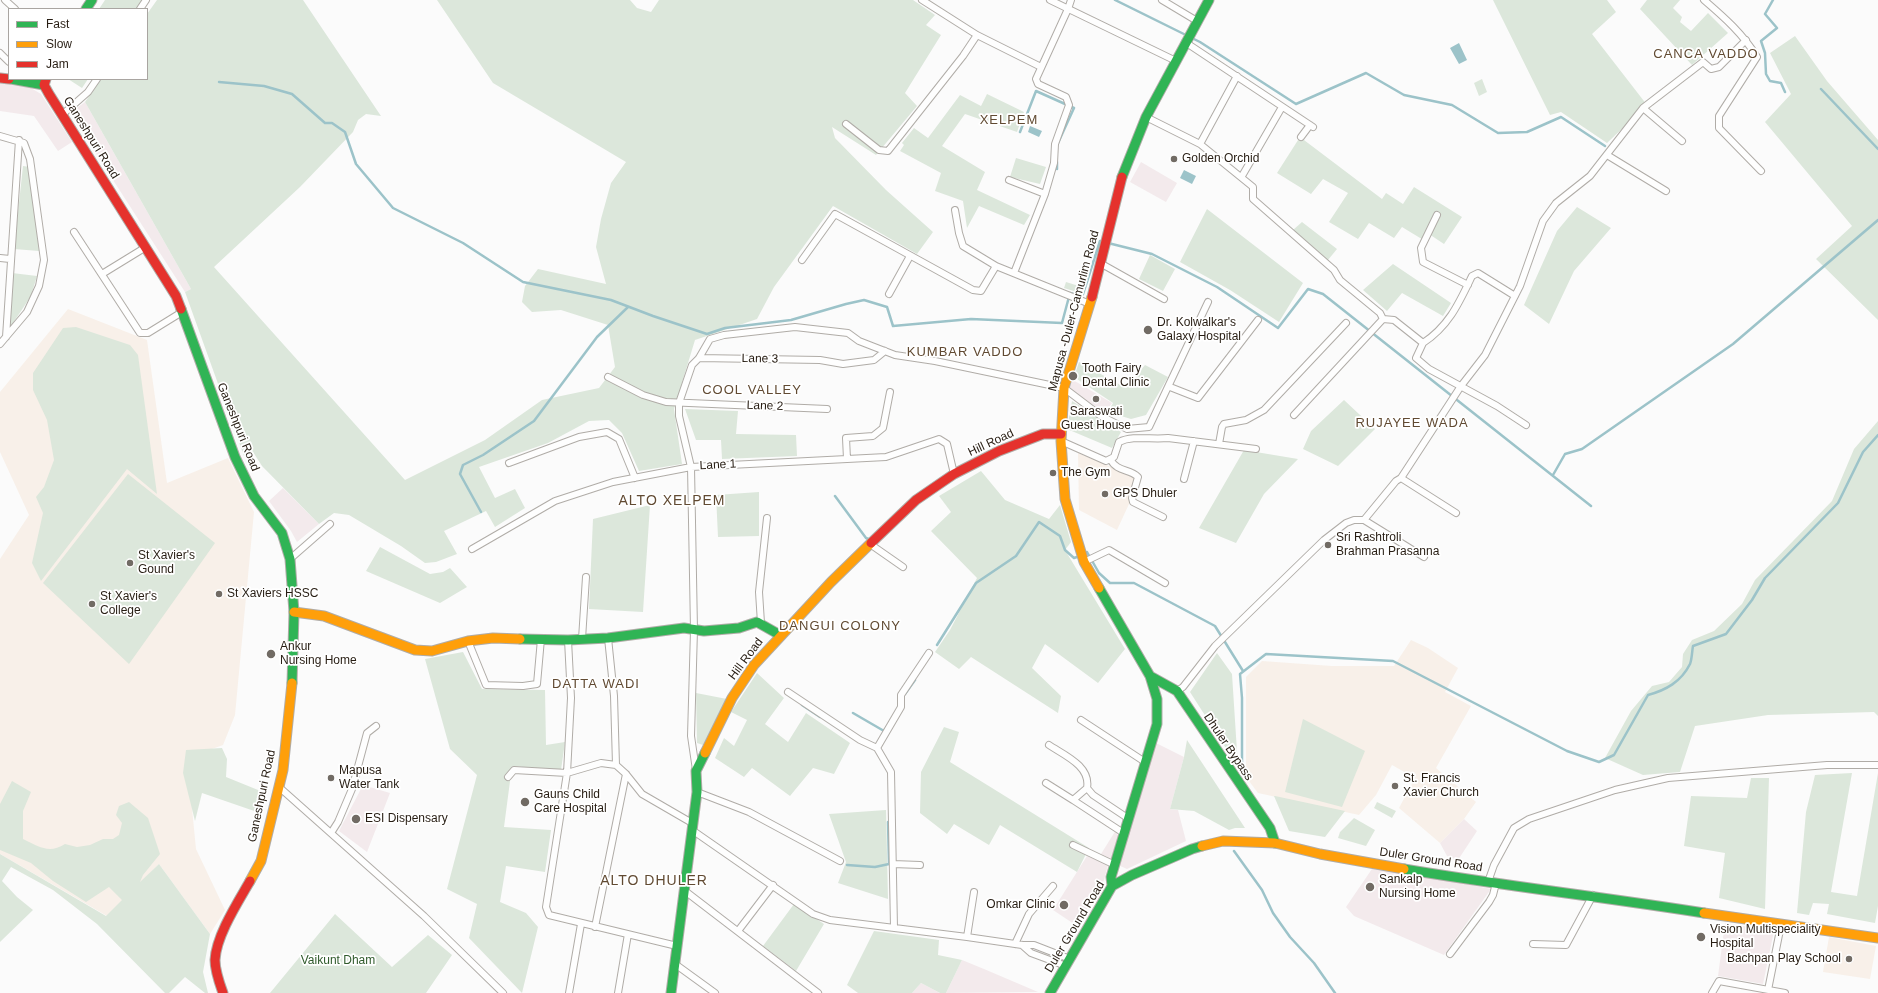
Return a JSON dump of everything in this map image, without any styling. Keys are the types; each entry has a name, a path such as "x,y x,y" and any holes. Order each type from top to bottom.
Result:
{"street":[{"path":"5,0 14,8"},
{"path":"922,0 977,35 1041,67"},
{"path":"1050,0 1176,61"},
{"path":"1014,273 1045,194 1054,163 1055,144 1069,105 1066,97 1038,84 1036,79 1071,0"},
{"path":"1162,0 1198,21"},
{"name":"Mapusa -Duler-Camurlim Road","path":"1112,886 1111,877 1157,724 1157,699 1150,676 1084,562 1065,499 1061,438 1064,388 1090,304 1120,182 1146,117 1185,42 1209,0"},
{"path":"1704,0 1729,20 1758,57 1719,116 1719,128 1761,171"},
{"path":"846,124 879,150 888,151 963,56 977,35"},
{"path":"1364,520 1396,481 1401,478 1461,386 1485,355 1520,286 1543,221 1556,203 1590,176 1643,108 1703,62 1712,69 1719,67 1746,40"},
{"path":"1185,42 1311,126 1301,137"},
{"path":"0,53 8,61"},
{"path":"1200,144 1237,76"},
{"path":"24,80 45,82"},
{"path":"63,114 88,92 95,80"},
{"name":"Ganeshpuri Road","path":"45,82 63,114 176,296 235,457 254,496 282,533 290,559 294,612 292,681 283,770 261,861 225,926 215,959 220,991"},
{"path":"1242,176 1282,107"},
{"path":"1643,108 1682,141"},
{"path":"1146,117 1200,144 1242,176 1253,187 1253,199 1334,270 1340,280 1380,313 1383,319"},
{"path":"0,136 19,140 24,143 30,159 44,260 39,286 27,312 0,344"},
{"path":"6,337 19,140"},
{"path":"1607,155 1666,191"},
{"path":"1009,180 1045,194"},
{"path":"955,210 963,246 996,266 1090,304"},
{"path":"802,260 834,214 973,290 981,291 996,266"},
{"path":"1438,215 1421,248 1423,262 1468,285"},
{"path":"74,232 140,333 148,334 182,312"},
{"path":"102,274 146,247"},
{"path":"889,294 910,256"},
{"path":"0,258 10,259"},
{"path":"1100,263 1164,299"},
{"path":"1515,296 1478,274 1472,276 1454,314 1434,336 1423,343 1416,358 1429,369 1461,386 1526,425"},
{"path":"670,993 685,891 692,826 698,792 691,736 694,630 691,467 679,416 679,403 692,365 699,358 710,339 724,335 795,327 848,333 858,342 895,355 935,361 1064,388 1100,416 1127,429 1149,427 1170,386 1208,302"},
{"path":"1383,319 1394,320 1423,343"},
{"path":"1294,415 1383,319"},
{"path":"1170,386 1198,398 1258,320"},
{"path":"1219,444 1222,427 1224,424 1246,420 1264,410 1346,323"},
{"name":"Lane 3","path":"699,358 820,360 843,364 874,360 885,351"},
{"name":"Lane 2","path":"608,377 643,394 666,402 827,409"},
{"path":"847,459 846,438 872,436 883,428 890,392"},
{"path":"508,463 578,437 607,432 619,439 635,478"},
{"name":"Hill Road","path":"696,771 732,698 754,664 780,635 916,500 954,474 999,451 1043,434 1061,438"},
{"path":"1061,438 1106,461 1114,457 1118,442 1126,438 1156,440 1168,438 1256,449"},
{"name":"Lane 1","path":"472,549 555,501 613,482 691,467 886,457 939,440 947,444 954,474"},
{"path":"1184,479 1194,441"},
{"path":"1110,459 1114,467 1135,474 1138,477 1132,498 1133,502 1163,517"},
{"path":"1401,478 1456,513"},
{"path":"762,623 759,592 767,518"},
{"path":"1177,691 1183,687 1215,646 1324,540 1346,523 1354,520 1364,520 1424,557"},
{"path":"290,559 330,524"},
{"path":"870,544 903,567"},
{"path":"1084,562 1108,550 1165,583"},
{"path":"582,639 586,577"},
{"path":"294,612 324,616 415,650 432,651 468,641 494,638 568,640 608,638 684,628 704,631 739,628 757,622 762,623 780,635"},
{"path":"608,638 614,696 616,765"},
{"path":"468,641 486,685 524,686 537,684 541,639"},
{"path":"568,640 570,698 567,773 546,907 549,915 581,924 677,946"},
{"path":"877,748 901,707 901,695 929,653"},
{"name":"Dhuler Bypass","path":"1150,676 1177,691 1270,828 1275,843"},
{"path":"788,692 860,740 877,748 891,772 894,928"},
{"path":"1081,720 1145,762"},
{"path":"331,833 338,822 352,789 367,733 376,726"},
{"path":"1049,745 1077,764 1085,772 1088,782 1086,788 1073,800"},
{"path":"508,777 514,770 567,773 601,763 616,765 626,774 642,794 692,826 812,914 830,920 1022,945 1031,953 1068,963"},
{"path":"1450,954 1493,895 1492,882 1494,865 1514,828 1529,819 1615,790 1668,778 1827,765 1878,765"},
{"path":"595,927 626,774"},
{"path":"1046,783 1125,834"},
{"path":"279,787 424,916 503,993"},
{"path":"1086,788 1093,795 1129,819"},
{"path":"698,792 749,812 840,862"},
{"name":"Duler Ground Road","path":"1050,993 1112,886 1132,875 1192,849 1223,841 1275,843 1320,854 1492,882 1593,895 1780,925 1878,938"},
{"path":"1072,845 1115,865"},
{"path":"893,864 920,865"},
{"path":"738,931 772,885"},
{"path":"1015,944 1029,914 1053,886"},
{"path":"685,891 818,993"},
{"path":"967,937 974,892"},
{"path":"1533,944 1566,945 1593,895"},
{"path":"569,993 581,924"},
{"path":"1768,990 1780,925"},
{"path":"618,993 628,934"},
{"path":"675,964 714,993"},
{"path":"1712,993 1719,981 1785,993"}],"shaded area":[{"path":"0,83 31,88 41,94 72,142 58,151 34,116 0,111"},
{"path":"85,102 191,289 185,292 70,113"},
{"path":"1141,162 1177,183 1166,202 1130,182"},
{"name":"St Xavier's College","path":"68,309 147,340 167,483 228,458 254,512 235,715 223,745 187,758 196,849 225,910 210,934 159,864 107,916 0,854 0,559 29,515 0,452 0,392"},
{"path":"1073,380 1112,403 1105,413 1069,388"},
{"name":"GPS Dhuler","path":"1078,453 1135,477 1129,504 1117,530 1079,510"},
{"path":"283,488 319,524 297,542 291,531 269,501"},
{"path":"1411,640 1428,648 1458,668 1445,692 1471,706 1436,768 1476,802 1464,819 1440,843 1399,808 1415,778 1392,765 1376,795 1359,815 1258,793 1246,777 1246,677 1262,661 1332,666 1394,666"},
{"path":"1154,742 1184,757 1170,809 1178,810 1186,841 1127,869 1118,865"},
{"path":"363,785 390,793 367,852 339,831"},
{"path":"1464,819 1477,831 1458,860 1447,856 1440,843"},
{"path":"1116,830 1118,836 1111,859 1101,854"},
{"path":"1087,856 1108,865 1104,880 1077,926 1053,910"},
{"path":"1374,866 1491,889 1444,955 1354,916 1346,907"},
{"path":"1725,923 1774,931 1763,984 1718,976"},
{"name":"Bachpan Play School","path":"1829,937 1876,946 1870,979 1823,972"},
{"path":"962,960 984,969 1038,992 946,993"},
{"path":"921,983 940,993 912,993"}],"green space":[{"path":"105,0 142,0 137,8 100,8"},
{"path":"157,0 303,0 381,116 366,114 358,120 353,132 300,187 214,267 405,480 485,440 542,400 599,388 615,367 608,325 561,310 532,312 522,302 525,286 538,269 606,284 596,247 601,219 611,183 626,162 493,83 437,0 630,0 637,8 651,12 659,0 913,0 935,15 926,25 941,35 905,93 917,106 876,155 832,127 835,138 886,190 933,232 917,254 833,206 774,287 757,319 695,340 674,409 682,464 639,471 622,433 609,420 589,421 548,443 479,467 495,498 515,489 525,508 495,527 486,511 444,531 457,554 436,562 425,563 401,546 349,515 334,513 319,524 262,466 253,452 244,456 185,292 191,289 85,102 100,80 148,80 148,13"},
{"path":"1493,0 1607,0 1616,12 1592,34 1647,105 1607,143 1561,112 1550,115"},
{"path":"1647,0 1680,0 1673,8 1682,17 1680,22 1691,31 1708,13 1728,33 1692,65 1640,9"},
{"path":"1795,36 1827,81 1878,140 1878,320 1816,259 1852,226 1765,122 1791,94 1770,53"},
{"path":"1482,79 1487,92 1479,96 1474,83"},
{"path":"70,80 87,80 82,88"},
{"path":"987,94 1024,112 1017,132 965,114 942,146 985,172 977,190 1030,215 1024,225 979,206 967,228 963,201 935,191 941,173 900,151 904,145 902,143 914,128 928,138 960,95 981,106"},
{"path":"1300,137 1382,199 1386,193 1403,204 1414,187 1462,217 1444,244 1429,234 1425,241 1402,227 1394,238 1369,223 1358,239 1329,222 1348,193 1323,179 1311,194 1277,173"},
{"path":"1016,158 1046,167 1040,184 1010,177"},
{"path":"23,166 30,167 39,251 14,249"},
{"path":"1577,207 1611,228 1574,271 1549,324 1524,305 1557,231"},
{"path":"1207,209 1303,283 1279,322 1230,290 1180,262"},
{"path":"1302,222 1337,249 1328,260 1293,230"},
{"path":"1150,255 1175,269 1163,291 1139,279"},
{"path":"1393,264 1451,303 1443,316 1402,293 1387,311 1363,290"},
{"path":"12,273 37,276 31,296 9,329"},
{"path":"1066,282 1082,287 1080,293 1064,288"},
{"path":"76,327 130,345 138,355 157,494 127,469 41,581 32,563 43,513 36,497 44,487 54,460 47,420 33,390 33,373 63,328"},
{"path":"1079,362 1126,388 1145,365 1168,377 1146,415 1131,419 1108,412 1113,403 1074,377"},
{"path":"1344,400 1375,429 1338,466 1303,449 1311,431"},
{"path":"1072,401 1121,432 1112,448 1067,429"},
{"path":"685,409 738,411 736,434 796,435 797,456 722,459 721,440 696,440"},
{"path":"1878,421 1878,716 1874,712 1768,715 1695,726 1680,772 1643,775 1605,758 1631,711 1652,686 1669,682 1682,667 1683,654 1692,640 1714,631 1742,604 1755,580 1832,501 1854,449"},
{"path":"1244,450 1298,459 1264,494 1236,543 1199,528"},
{"path":"981,471 1005,500 1049,519 1060,505 1071,542 1065,550 1125,649 1098,683 1045,644 1032,668 1061,696 1058,713 971,657 959,669 935,652 950,630 977,578 931,531 951,512 939,496"},
{"name":"St Xavier's Gound","path":"128,474 215,543 129,664 43,583"},
{"path":"759,492 759,536 718,537 716,495"},
{"path":"650,505 643,612 589,609 593,519"},
{"path":"380,547 430,574 443,572 450,568 467,587 440,603 366,571"},
{"path":"463,652 482,689 545,690 546,745 565,742 561,770 512,766 504,827 551,830 545,872 506,866 500,902 526,913 538,927 522,993 469,938 477,904 447,889 477,775 450,749 425,659"},
{"path":"1217,653 1232,674 1238,767 1190,692"},
{"path":"757,673 784,698 765,724 788,742 806,713 850,743 834,774 813,768 790,796 752,768 744,777 715,758 724,738 734,746 747,720 731,712"},
{"path":"696,693 727,699 703,745 697,743"},
{"path":"1303,719 1365,751 1342,807 1285,792"},
{"path":"944,727 959,732 950,762 1089,848 1077,872 1000,825 989,845 954,824 947,834 920,813 921,772"},
{"path":"1187,740 1245,828 1235,828 1229,830 1194,811 1170,809"},
{"path":"222,748 227,759 226,777 263,792 260,813 202,793 195,821 183,773 186,750"},
{"path":"1852,773 1831,892 1857,896 1878,773 1878,906 1875,923 1827,914 1829,904 1813,903 1809,915 1797,913 1806,812 1815,775"},
{"path":"1751,778 1769,778 1765,909 1719,898 1725,853 1684,846 1691,796 1747,798"},
{"path":"12,781 31,792 23,811 23,839 44,848 54,849 65,844 77,847 90,845 103,839 113,839 119,835 122,823 116,815 119,806 129,802 148,818 160,854 143,875 140,882 159,864 210,934 203,972 208,993 205,993 185,977 169,993 165,993 97,924 53,890 11,867 2,881 17,897 33,910 0,942 0,854 106,916 122,900 109,887 86,902 53,881 31,863 0,850 0,804"},
{"path":"1274,796 1345,811 1325,837 1289,831"},
{"path":"1377,802 1396,811 1392,818 1374,808"},
{"path":"886,810 888,899 838,883 846,862 829,814"},
{"path":"1354,818 1375,830 1366,846 1338,838 1340,832"},
{"path":"794,904 824,924 796,971 763,946"},
{"name":"Vaikunt Dham","path":"335,914 392,967 428,935 452,955 426,993 270,993"},
{"path":"874,931 939,940 938,955 962,960 946,993 940,993 921,983 912,993 858,993 847,985"}],"water":[{"path":"1459,43 1467,60 1459,64 1450,48"},
{"path":"1030,126 1042,131 1039,137 1028,132"},
{"path":"1184,170 1196,176 1192,184 1180,178"}],"waterway":[{"path":"1115,0 1200,42 1296,104 1366,73 1404,95 1452,105 1498,133 1527,132 1561,117 1605,146"},
{"path":"1773,0 1765,14 1777,28 1761,41 1765,53 1766,74 1770,81 1781,83 1785,92"},
{"path":"219,82 264,86 292,94 325,123 332,123 345,132 356,164 393,208 463,243 523,282 611,300 707,334 725,328 791,320 864,300 887,307 893,326 971,319 1062,323 1070,293 1081,296 1083,294 1100,241 1152,254 1217,287 1278,328 1308,289 1323,294 1591,506"},
{"path":"1821,89 1878,149"},
{"path":"1020,132 1036,91 1074,108 1058,143"},
{"path":"1057,162 1057,169"},
{"path":"1553,475 1565,454 1582,449 1733,344 1878,220"},
{"path":"481,512 460,474 463,465 483,455 534,421 597,337 628,307"},
{"path":"1242,773 1242,698 1240,674 1266,654 1393,661 1567,751 1599,762 1614,755 1648,695 1667,688 1682,676 1690,664 1693,646 1726,634 1752,600 1765,578 1838,503 1863,452 1878,435"},
{"path":"835,496 866,538 871,540"},
{"path":"937,645 976,583 1016,556 1039,522 1060,536 1065,550 1074,558 1080,556"},
{"path":"1084,554 1087,552 1099,573 1110,583 1134,583 1215,626 1243,671"},
{"path":"905,694 915,680"},
{"path":"802,705 820,717"},
{"path":"853,713 884,731 885,729"},
{"path":"847,865 875,867 889,864 888,822"},
{"path":"1234,851 1262,890 1273,913 1290,937 1314,963 1335,993"}],"traffic: fast":[{"path":"87,8 92,0"},
{"path":"1122,177 1146,117 1209,0"},
{"path":"16,80 44,85"},
{"path":"181,309 235,457 254,496 282,533 290,559 294,612 292,683"},
{"path":"1099,588 1150,676 1157,699 1157,724 1111,877 1112,886"},
{"path":"520,639 568,640 608,638 684,628 704,631 739,628 757,622 780,635"},
{"path":"1150,676 1177,691 1270,828 1275,843"},
{"path":"671,993 697,792 696,771 705,753"},
{"path":"1050,993 1112,886 1132,875 1202,846"},
{"path":"1404,869 1704,913"}],"traffic: slow":[{"path":"1092,297 1064,388 1061,441 1065,499 1084,562 1099,588"},
{"path":"705,753 732,698 754,665 831,582 871,543"},
{"path":"294,612 324,616 415,650 432,651 468,641 493,638 520,639"},
{"path":"250,881 261,861 283,770 292,683"},
{"path":"1202,846 1223,841 1275,843 1320,854 1404,869"},
{"path":"1704,913 1878,938"}],"traffic: jam":[{"path":"0,78 8,79"},
{"path":"46,80 44,85 49,94 176,296 181,309"},
{"path":"1092,297 1122,177"},
{"path":"871,543 916,500 954,474 999,451 1043,434 1061,434"},
{"path":"223,993 216,968 216,951 228,919 250,881"}],"place":[{"name":"Golden Orchid","path":"1174,159"},
{"name":"Dr. Kolwalkar's Galaxy Hospital","path":"1148,330"},
{"name":"Tooth Fairy Dental Clinic","path":"1073,376"},
{"name":"Saraswati Guest House","path":"1096,399"},
{"name":"The Gym","path":"1053,473"},
{"name":"GPS Dhuler","path":"1105,494"},
{"name":"Sri Rashtroli Brahman Prasanna","path":"1328,545"},
{"name":"St Xavier's Gound","path":"130,563"},
{"name":"St Xaviers HSSC","path":"219,594"},
{"name":"St Xavier's College","path":"92,604"},
{"name":"Ankur Nursing Home","path":"271,654"},
{"name":"Mapusa Water Tank","path":"331,778"},
{"name":"St. Francis Xavier Church","path":"1395,786"},
{"name":"Gauns Child Care Hospital","path":"525,802"},
{"name":"ESI Dispensary","path":"356,819"},
{"name":"Sankalp Nursing Home","path":"1370,887"},
{"name":"Omkar Clinic","path":"1064,905"},
{"name":"Vision Multispeciality Hospital","path":"1701,937"},
{"name":"Bachpan Play School","path":"1849,959"}],"district":[{"name":"CANCA VADDO","path":"1706,54"},
{"name":"XELPEM","path":"1009,120"},
{"name":"KUMBAR VADDO","path":"965,352"},
{"name":"COOL VALLEY","path":"752,390"},
{"name":"RUJAYEE WADA","path":"1412,423"},
{"name":"ALTO XELPEM","path":"672,501"},
{"name":"DANGUI COLONY","path":"840,626"},
{"name":"DATTA WADI","path":"596,684"},
{"name":"ALTO DHULER","path":"654,881"}]}
